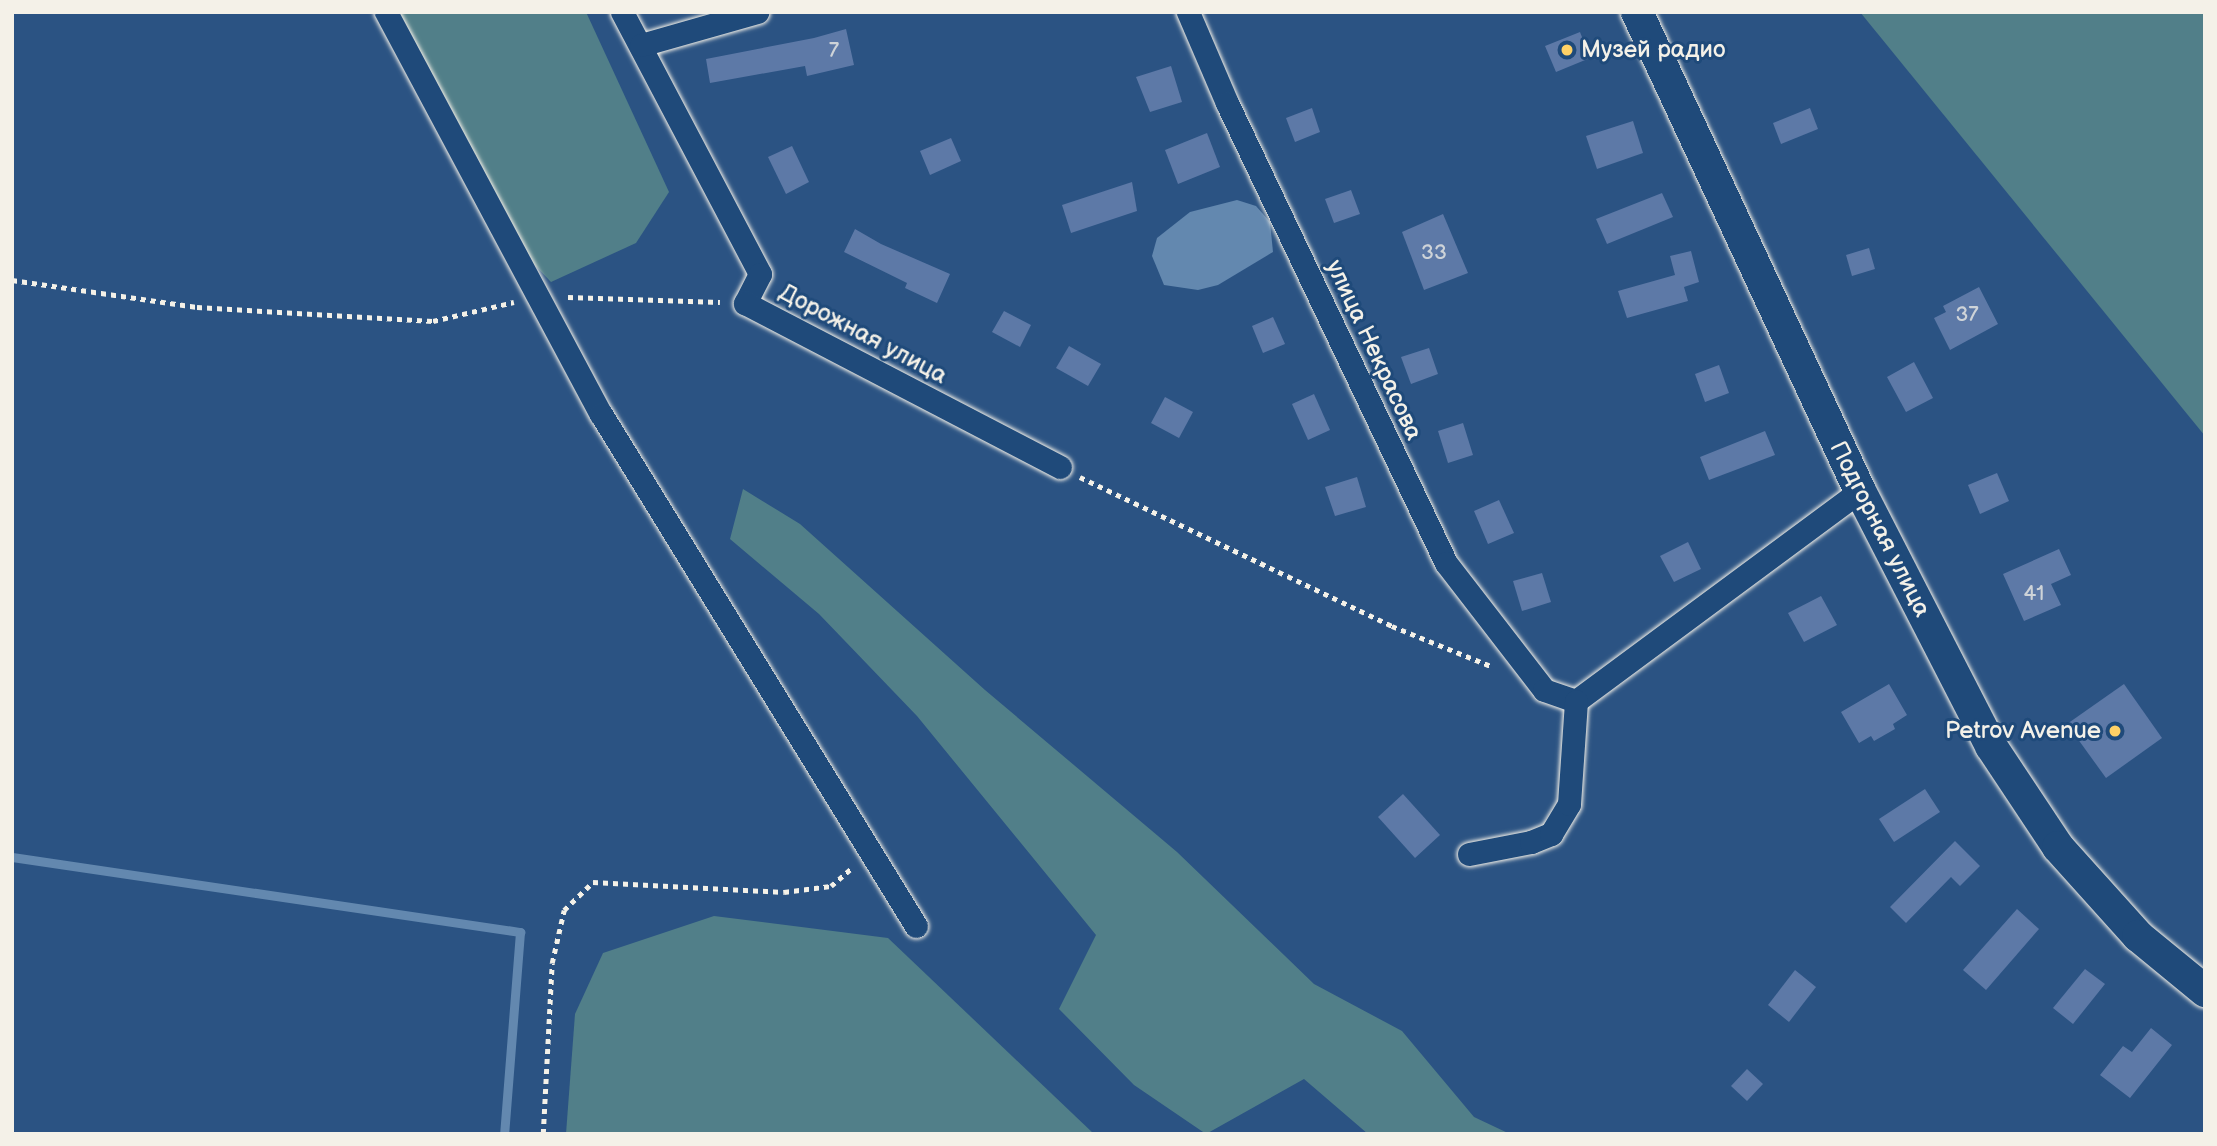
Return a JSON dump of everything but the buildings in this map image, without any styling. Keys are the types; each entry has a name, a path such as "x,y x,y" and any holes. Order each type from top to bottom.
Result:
{"main road":[{"name":"Подгорная улица","path":"1637,12 1860,491 1991,746 2058,847 2138,936 2205,991"}],"street":[{"path":"386,12 601,414 916,926"},
{"name":"Дорожная улица","path":"622,12 760,274 745,303 1060,467"},
{"path":"641,45 757,12"},
{"name":"улица Некрасова","path":"1188,12 1233,115 1446,563 1544,690 1576,701"},
{"path":"1469,854 1531,842 1551,834 1569,804 1576,701 1860,491"}],"path":[{"path":"12,280 197,307 433,321 539,296 745,303"},
{"path":"1060,467 1392,626 1494,667"},
{"path":"542,1134 552,963 564,910 593,882 784,892 831,886 852,869 854,825"}],"green space":[{"path":"396,12 586,12 669,192 636,243 551,282 530,260"},
{"path":"1860,12 2205,12 2205,436"},
{"path":"743,489 800,524 985,690 1177,852 1314,984 1402,1031 1474,1117 1510,1134 1368,1134 1304,1079 1206,1134 1134,1085 1059,1009 1096,935 917,716 819,614 730,539"},
{"path":"714,916 888,938 1094,1134 566,1134 575,1014 603,953"}],"water":[{"path":"1237,200 1256,206 1270,222 1273,252 1218,285 1198,290 1164,285 1152,256 1157,238 1190,212"}],"waterway":[{"path":"12,857 520,932 504,1134"}],"place":[{"name":"Музей радио","path":"1567,50"},
{"name":"Petrov Avenue","path":"2115,731"}]}
